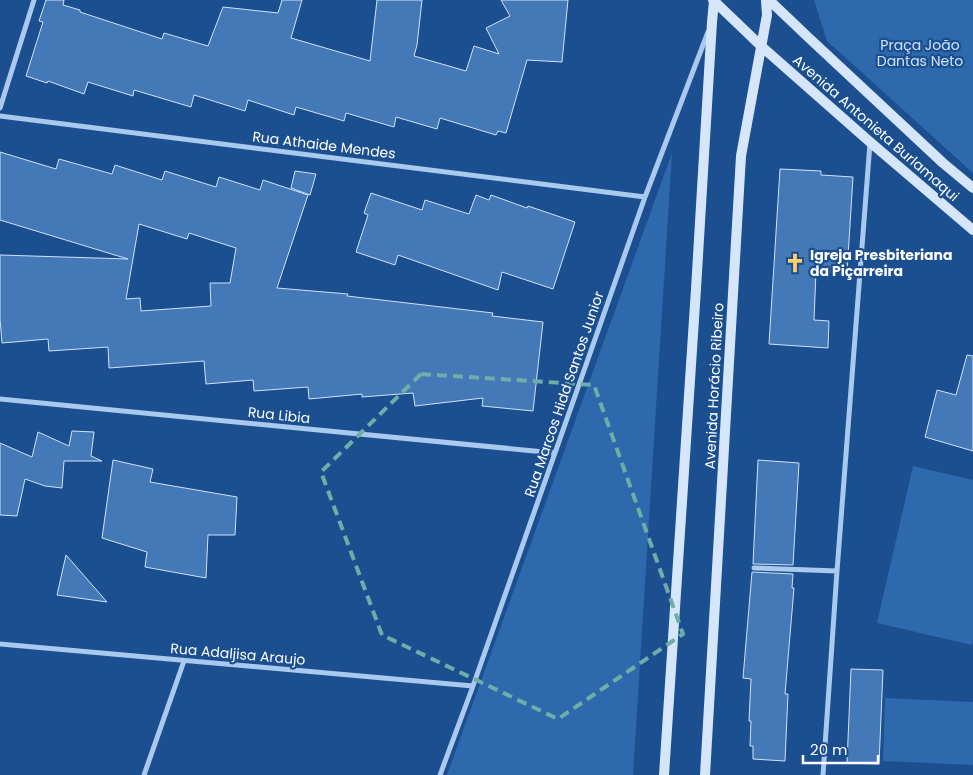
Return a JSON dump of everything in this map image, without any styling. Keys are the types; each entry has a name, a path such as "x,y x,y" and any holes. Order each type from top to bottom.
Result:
{"street":[{"path":"0,108 34,0"},
{"name":"Avenida Horácio Ribeiro","path":"705,775 741,156 767,15 768,0"},
{"name":"Avenida Antonieta Burlamaqui","path":"768,0 943,163 973,188"},
{"name":"Avenida Horácio Ribeiro","path":"664,775 714,1"},
{"name":"Avenida Antonieta Burlamaqui","path":"714,1 761,46 973,230"},
{"name":"Rua Marcos Hidd Santos Junior","path":"440,775 645,197 712,22"},
{"name":"Rua Athaide Mendes","path":"0,116 645,197"},
{"path":"823,775 870,142"},
{"name":"Rua Libia","path":"0,399 555,453"},
{"path":"754,568 837,571"},
{"name":"Rua Adaljisa Araujo","path":"0,644 473,686"},
{"path":"144,775 184,661"}],"highlighted area":[{"path":"421,374 594,385 683,634 558,719 382,635 321,472"}],"green space":[{"name":"Praça João Dantas Neto","path":"814,0 973,0 973,173 827,41"},
{"path":"672,153 633,775 447,775"},
{"path":"913,466 973,480 972,645 877,623"},
{"path":"885,698 973,702 973,765 883,761"}],"building":[{"path":"46,0 64,0 63,5 80,10 80,12 162,39 164,33 208,46 223,7 278,13 282,0 302,0 291,38 370,61 377,0 422,0 414,56 466,71 474,46 499,54 486,28 510,16 501,0 568,0 562,62 527,60 506,133 498,131 496,135 440,118 437,129 396,117 394,127 346,113 344,121 296,107 294,115 248,100 245,111 194,95 191,107 134,90 133,96 88,82 84,94 48,81 47,83 26,76 43,22 39,21"},
{"path":"0,152 56,169 59,159 112,174 115,165 162,180 165,171 216,187 219,177 260,190 263,180 308,195 277,288 348,294 347,296 493,313 492,316 543,322 533,411 482,406 483,398 415,406 413,393 362,397 362,394 309,399 308,387 254,391 253,380 206,384 204,361 109,368 108,347 49,351 48,339 2,343 0,255 128,259 0,220","holes":["139,224 187,239 189,233 236,248 230,283 210,283 211,306 141,311 140,298 126,299"]},
{"name":"Igreja Presbiteriana da Piçarreira","path":"780,169 821,171 821,175 853,177 847,273 816,271 814,320 829,321 828,348 769,344"},
{"path":"295,171 316,174 310,195 291,188"},
{"path":"371,193 422,210 425,200 469,214 476,195 489,200 491,195 575,222 553,289 502,272 498,290 398,255 395,265 356,252 368,215 364,213"},
{"path":"967,355 973,356 973,451 925,437 937,390 956,395"},
{"path":"72,431 94,432 91,456 102,461 64,461 62,488 45,486 25,479 17,516 0,515 0,443 32,457 38,432 69,446"},
{"path":"113,460 153,469 150,482 237,497 235,535 208,535 206,578 145,567 147,552 102,538"},
{"path":"758,460 799,463 793,565 753,564"},
{"path":"66,555 107,602 57,595"},
{"path":"752,572 793,574 792,588 794,588 785,694 788,694 785,761 753,759 753,746 750,746 751,679 743,678"},
{"path":"851,669 883,670 879,764 847,763"}],"place":[{"name":"Igreja Presbiteriana da Piçarreira","path":"795,263"}]}
